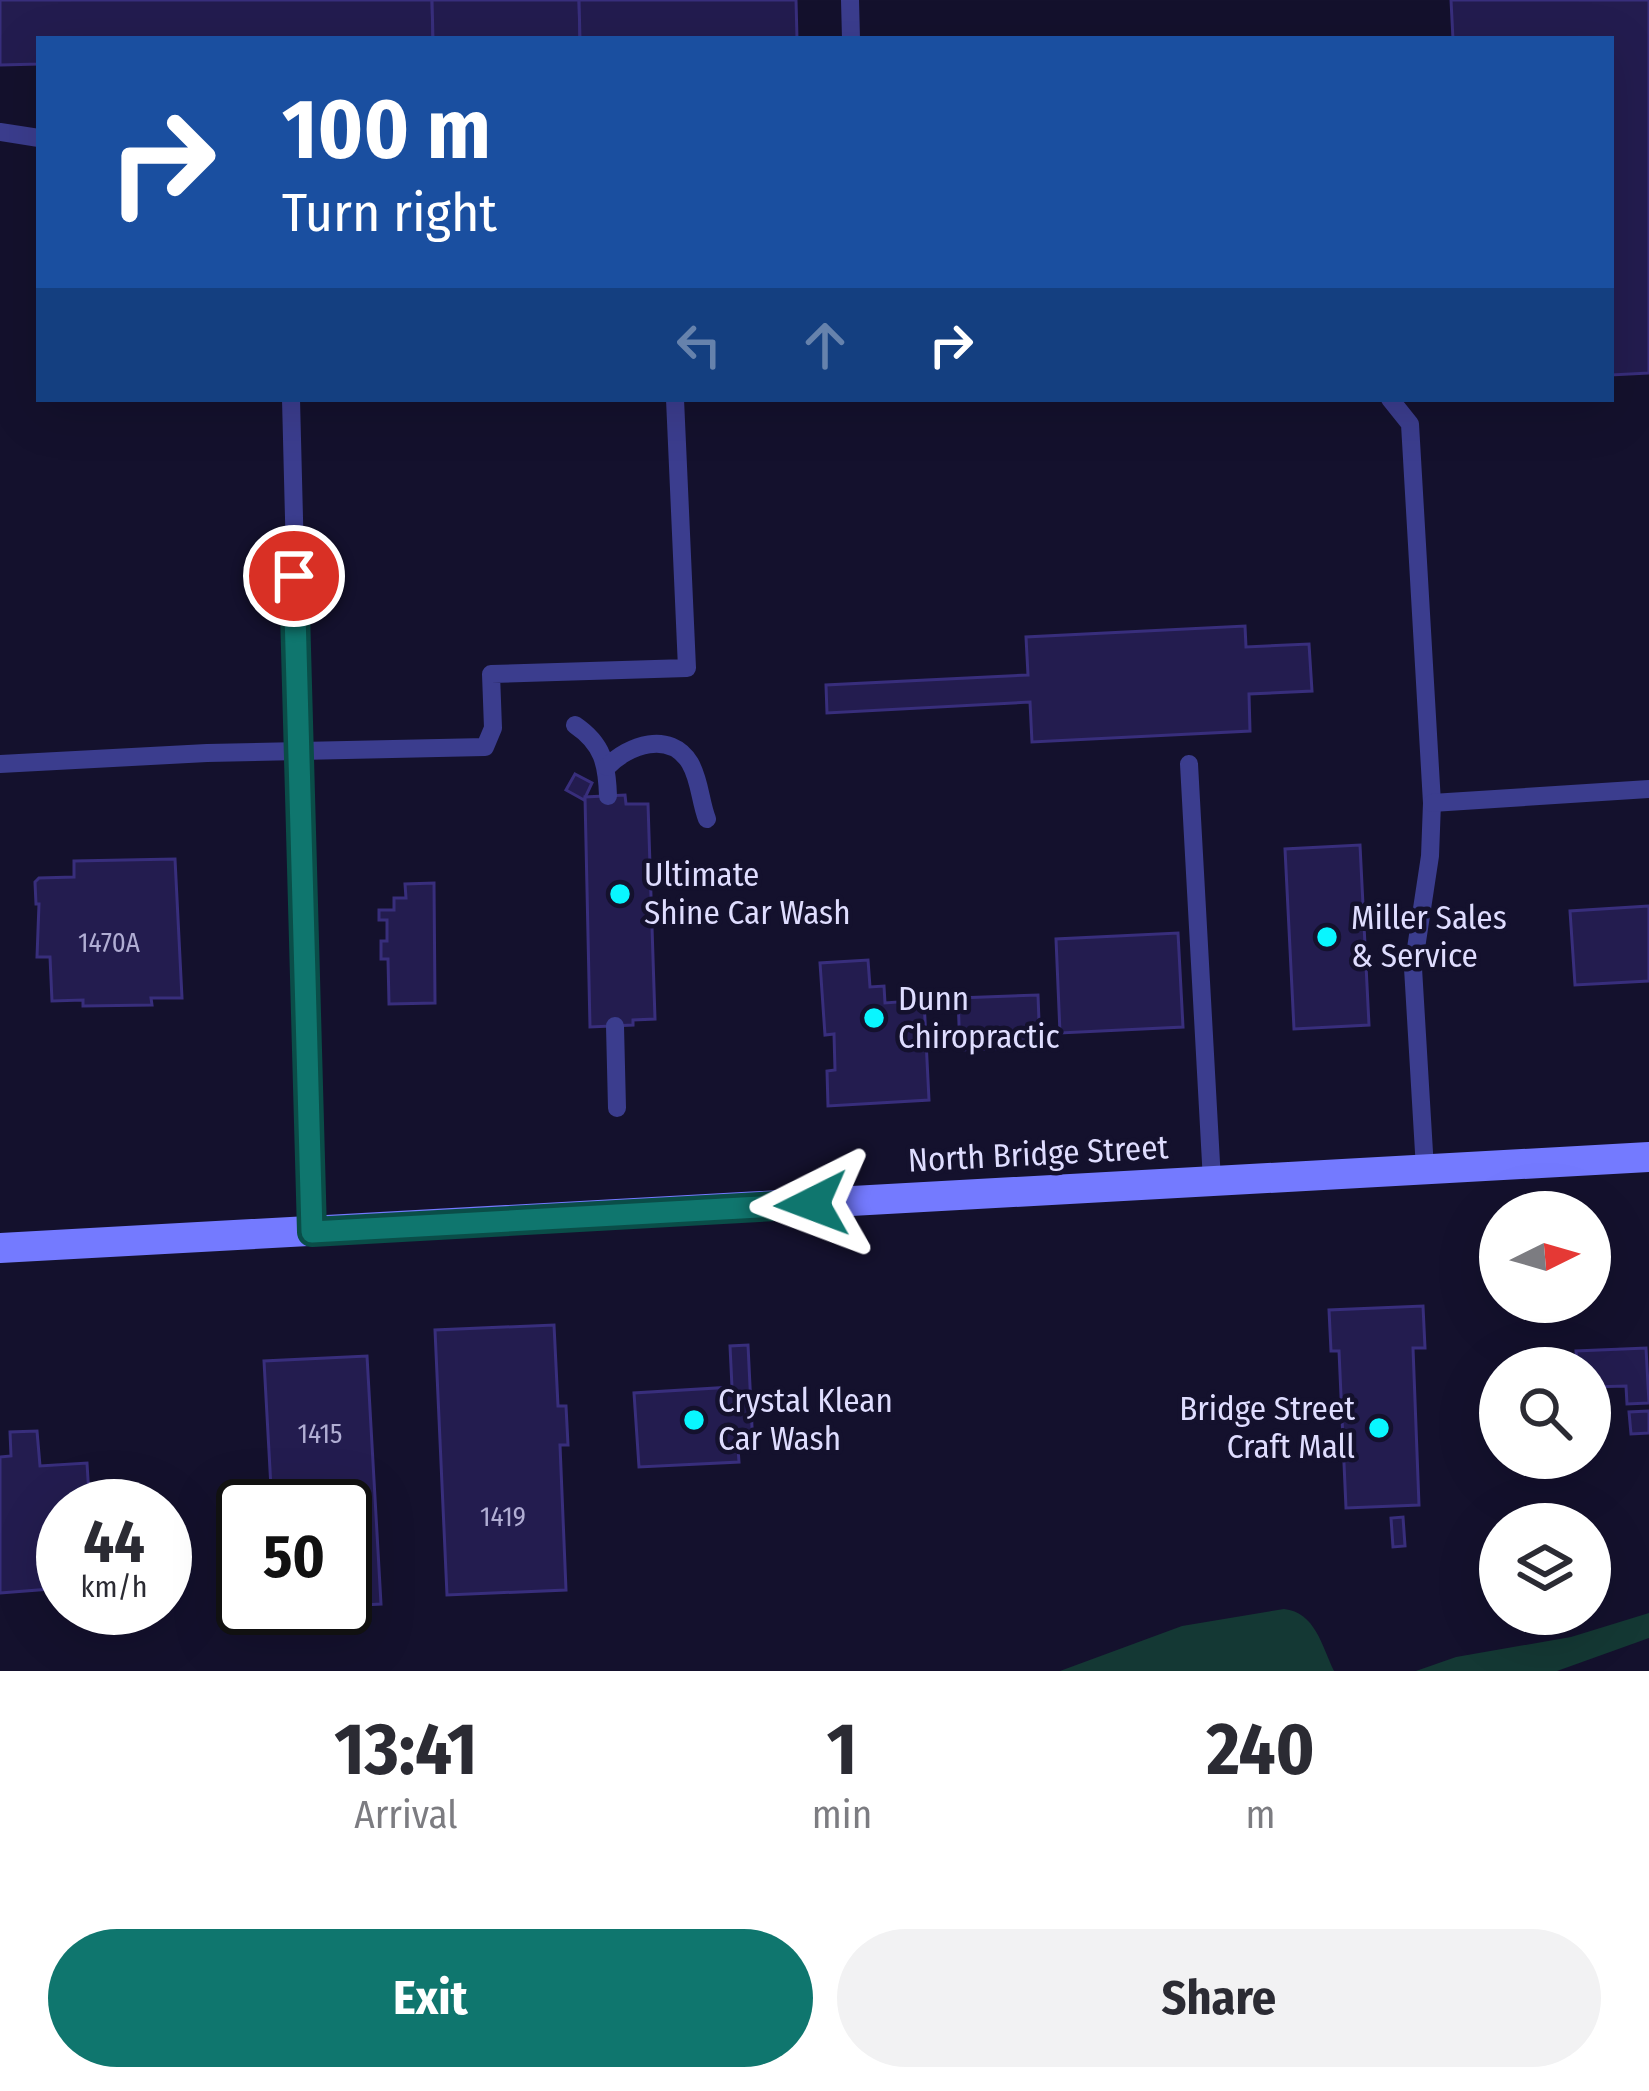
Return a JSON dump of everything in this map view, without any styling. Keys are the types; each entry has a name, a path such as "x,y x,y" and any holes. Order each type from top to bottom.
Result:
{"main road":[{"name":"North Bridge Street","path":"0,1248 1649,1157"}],"lane":[{"path":"850,0 851,36"},
{"path":"0,132 36,138"},
{"path":"291,402 312,1232"},
{"path":"0,764 485,747 494,728 491,674 687,668 675,402"},
{"path":"1392,402 1410,424 1432,803 1430,856 1412,968 1425,1169"},
{"path":"575,725 600,747 607,767 608,796"},
{"path":"607,767 635,747 663,744 676,748 688,760 707,819"},
{"path":"1189,764 1212,1181"},
{"path":"1432,803 1649,789"},
{"path":"614,1026 617,1108"}],"green space":[{"path":"1284,1609 1310,1623 1334,1671 1060,1671 1182,1626"},
{"path":"1649,1613 1649,1638 1557,1671 1416,1671 1456,1657 1578,1635 1611,1635 1611,1625"}],"building":[{"path":"0,0 432,0 433,36 36,36 36,64 0,65"},
{"path":"432,0 579,0 580,36 433,36"},
{"path":"579,0 796,0 797,36 580,36"},
{"path":"1451,0 1649,0 1649,373 1614,375 1614,36 1453,36"},
{"path":"1245,626 1246,647 1309,644 1312,691 1249,694 1250,731 1032,742 1030,702 827,713 826,685 1028,675 1026,637"},
{"path":"575,774 592,783 584,800 566,790"},
{"name":"Ultimate Shine Car Wash","path":"625,795 626,804 648,804 655,1019 590,1027 585,797"},
{"name":"Miller Sales & Service","path":"1360,845 1369,1025 1294,1029 1285,849"},
{"path":"175,859 182,998 151,998 152,1005 83,1006 83,1000 52,1001 50,957 37,957 35,882 74,877 74,861"},
{"path":"434,883 435,1003 389,1004 388,959 381,959 387,920 379,920 379,910 394,910 394,898 406,898 405,884"},
{"path":"1649,906 1649,981 1575,985 1570,911"},
{"path":"1178,933 1183,1027 1060,1033 1056,939"},
{"name":"Dunn Chiropractic","path":"868,960 870,987 884,986 885,1003 924,1000 929,1100 828,1106 827,1071 835,1070 834,1034 825,1035 820,963"},
{"path":"1038,995 1040,1047 960,1050 958,998"},
{"name":"Bridge Street Craft Mall","path":"1423,1306 1425,1348 1413,1348 1419,1505 1346,1508 1339,1351 1331,1351 1329,1310"},
{"path":"554,1325 558,1406 566,1406 568,1445 560,1445 566,1590 447,1595 435,1330"},
{"name":"Crystal Klean Car Wash","path":"748,1345 753,1447 738,1448 739,1462 639,1467 634,1393 732,1387 730,1346"},
{"path":"1646,1348 1649,1403 1627,1404 1626,1386 1611,1386 1611,1350"},
{"path":"367,1356 381,1604 372,1604 372,1479 271,1479 264,1361"},
{"path":"1649,1411 1649,1433 1631,1434 1629,1412"},
{"path":"37,1431 40,1466 87,1463 88,1479 36,1479 36,1590 0,1593 0,1457 11,1456 10,1432"},
{"path":"1403,1517 1405,1546 1393,1547 1391,1518"}],"place":[{"name":"Ultimate Shine Car Wash","path":"620,894"},
{"name":"Miller Sales & Service","path":"1327,937"},
{"name":"Dunn Chiropractic","path":"874,1018"},
{"name":"Crystal Klean Car Wash","path":"694,1420"},
{"name":"Bridge Street Craft Mall","path":"1379,1428"}],"route":[{"path":"294,576 312,1232 812,1204"}]}
